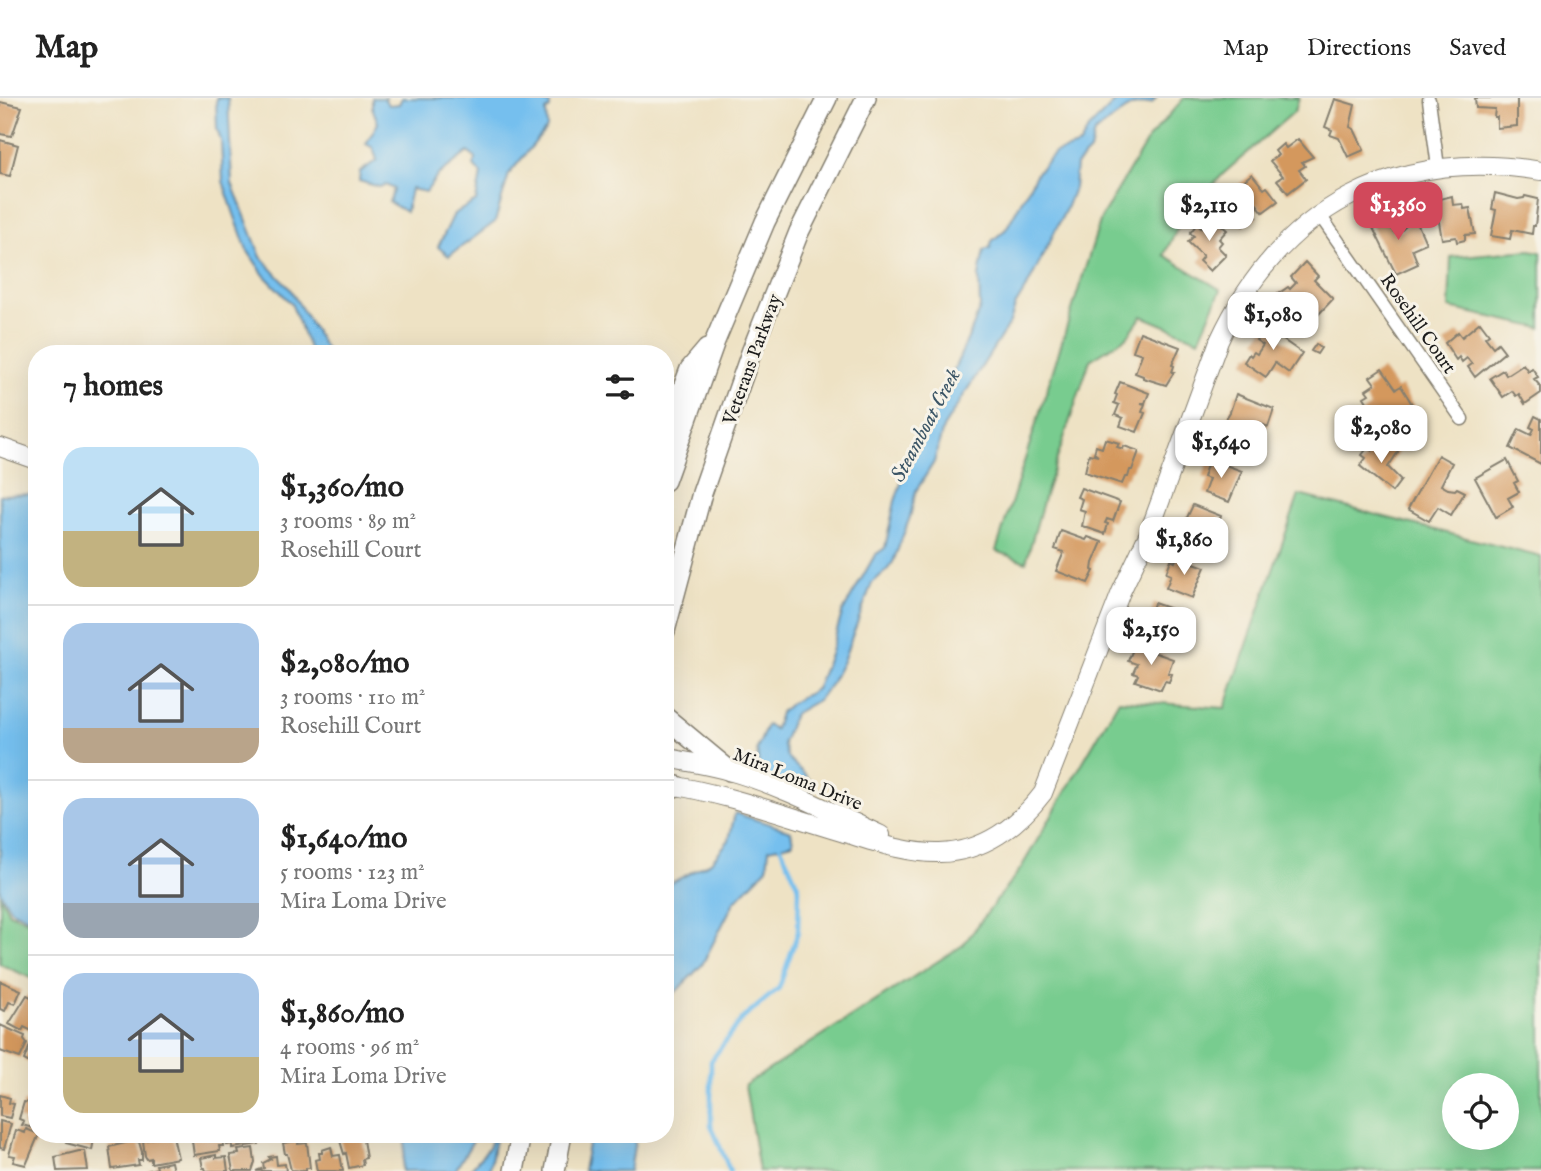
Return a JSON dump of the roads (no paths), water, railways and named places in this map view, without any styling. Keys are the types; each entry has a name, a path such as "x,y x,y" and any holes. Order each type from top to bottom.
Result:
{"main road":[{"name":"Veterans Parkway","path":"674,456 717,337 765,222 827,98"},
{"name":"Veterans Parkway","path":"674,597 702,493 752,350 799,232 866,98"},
{"path":"674,411 690,369 717,337"},
{"path":"674,724 730,771"},
{"path":"514,1171 519,1143"},
{"path":"555,1171 560,1143"}],"street":[{"path":"1429,100 1438,167"},
{"name":"Mira Loma Drive","path":"674,788 738,799 862,838 912,850 940,853 964,850 989,841 1009,829 1028,812 1043,793 1121,592 1148,535 1219,341 1251,283 1272,256 1319,215 1381,182 1438,167 1479,164 1541,170"},
{"name":"Rosehill Court","path":"1319,215 1462,419"},
{"path":"0,447 28,457"},
{"name":"Mira Loma Drive","path":"674,759 730,771 749,778 806,800 912,850"}],"water":[{"path":"216,98 228,98 232,183 261,257 290,289 323,345 308,345 291,303 264,275 247,250 223,181 221,141 217,129"},
{"path":"372,98 386,98 389,105 399,104 402,98 544,98 550,108 546,111 547,128 509,174 495,222 449,256 438,247 454,214 476,201 481,174 474,166 475,158 468,152 438,175 426,192 411,189 406,212 389,202 394,189 386,185 379,187 359,181 360,172 377,160 373,148 366,144 378,123 372,107"},
{"path":"1119,98 1156,98 1152,103 1131,106 1094,133 1090,151 1076,165 1074,188 1065,211 1015,306 1010,322 943,428 934,462 916,491 910,517 893,562 872,583 843,661 818,700 794,714 783,743 787,757 812,782 804,804 744,784 759,769 757,749 767,725 775,729 780,713 816,689 830,655 842,613 875,555 885,548 895,501 907,466 936,410 980,307 979,276 984,250 990,248 992,241 1006,229 1038,171 1055,153 1080,145 1088,129"},
{"path":"28,494 28,918 11,910 0,892 0,495"},
{"path":"735,813 791,831 793,843 769,849 767,868 734,902 702,965 674,994 674,881 711,862 729,840"},
{"path":"405,1143 472,1143 455,1171 402,1171"},
{"path":"490,1143 494,1143 489,1171 469,1171"},
{"path":"588,1143 635,1143 630,1171 583,1171"}],"waterway":[{"name":"Steamboat Creek","path":"730,1171 711,1125 711,1061 741,1020 779,988 798,932 799,888 779,843"}]}
